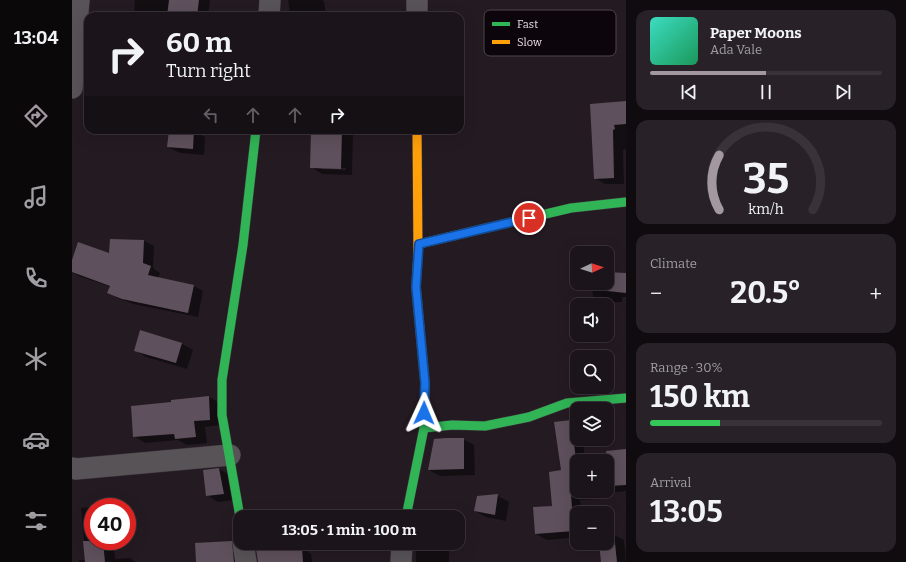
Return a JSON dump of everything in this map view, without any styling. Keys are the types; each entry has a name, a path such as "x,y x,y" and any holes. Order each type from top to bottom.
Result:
{"street":[{"path":"72,88 75,21 79,0"},
{"path":"269,12 270,0"},
{"path":"417,0 417,12"},
{"path":"239,510 222,415 222,380 243,245 256,134"},
{"path":"407,510 424,428 425,383 416,287 419,244 417,134"},
{"path":"419,244 571,208 626,202"},
{"path":"424,428 452,425 485,426 529,417 567,403 626,398"},
{"path":"72,468 76,469 230,455"},
{"path":"244,550 246,562"},
{"path":"401,562 402,550"}],"building":[{"path":"169,0 199,0 198,12 168,12"},
{"path":"626,101 626,124 614,125 615,129 613,130 614,178 594,179 590,104"},
{"path":"169,134 194,134 193,149 167,147"},
{"path":"311,134 342,134 341,169 310,168"},
{"path":"110,239 144,240 143,263 151,266 148,275 194,285 188,313 122,299 107,293 110,286 72,272 72,260 78,242 109,253"},
{"path":"614,272 626,273 626,293 607,291 614,290"},
{"path":"140,330 182,343 176,363 134,351"},
{"path":"209,396 210,420 194,421 196,437 175,439 174,434 133,437 131,406"},
{"path":"570,420 570,446 574,446 575,454 570,454 570,498 571,498 572,506 570,506 570,531 535,534 533,507 552,506 549,472 561,470 554,422"},
{"path":"464,438 464,469 428,470 434,439"},
{"path":"626,449 626,485 614,486 614,454 606,454 606,451"},
{"path":"219,468 224,494 206,496 203,470"},
{"path":"498,494 495,515 474,511 477,496"},
{"path":"83,541 84,550 104,550 105,562 85,562"},
{"path":"232,541 234,562 196,562 195,543"},
{"path":"615,543 617,562 601,562 600,550 614,550"},
{"path":"256,550 302,550 303,562 258,562"}],"traffic: fast":[{"path":"239,510 222,415 222,380 243,245 256,134"},
{"path":"419,244 571,208 626,202"},
{"path":"407,510 424,428 425,383 416,287 418,253"},
{"path":"424,428 452,425 485,426 529,417 567,403 626,398"}],"traffic: slow":[{"path":"417,134 418,253"}],"route":[{"path":"424,413 425,383 421,355 416,287 419,244 529,218"}]}
